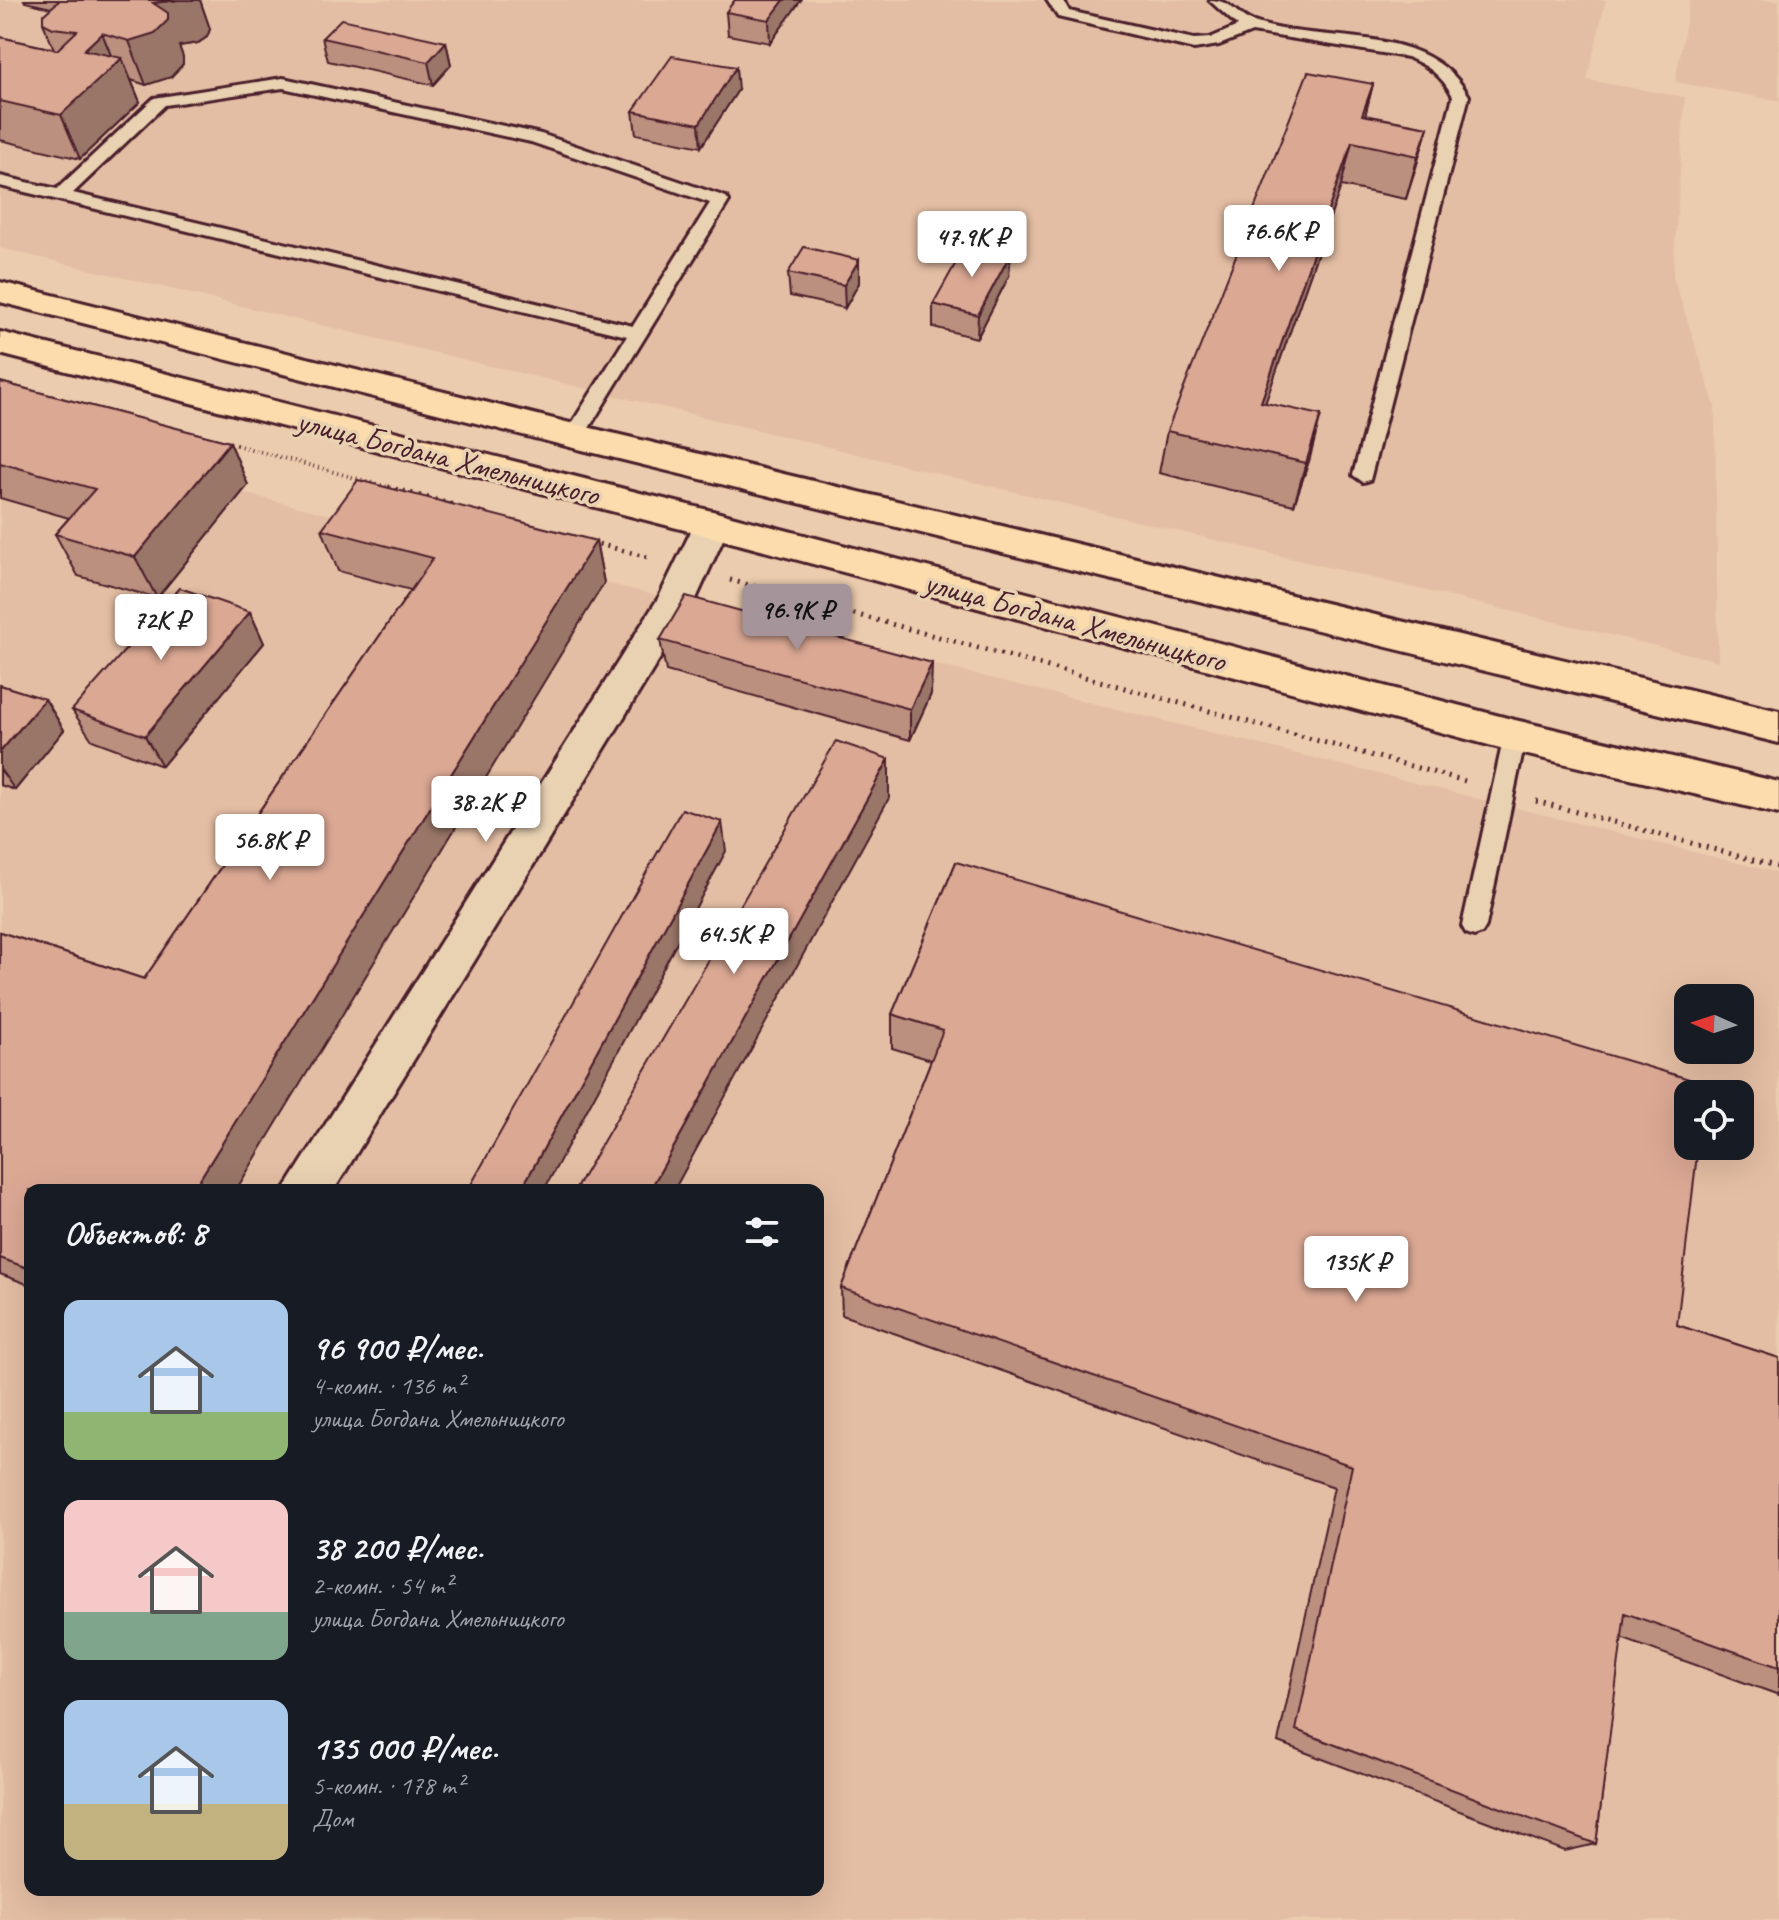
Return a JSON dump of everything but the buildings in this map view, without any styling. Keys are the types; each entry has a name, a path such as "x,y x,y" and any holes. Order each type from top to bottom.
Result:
{"highway":[{"name":"улица Богдана Хмельницкого","path":"0,292 574,436 1779,727"},
{"name":"улица Богдана Хмельницкого","path":"0,343 712,524 1515,736 1779,798"}],"street":[{"path":"312,1184 676,601 712,524"}],"lane":[{"path":"1055,0 1063,14 1087,22 1194,44 1213,42 1250,27"},
{"path":"1217,0 1229,13 1250,27 1410,53 1434,61 1450,75 1461,96 1363,475"},
{"path":"61,195 160,101 283,83 535,138 720,201 574,436"},
{"path":"0,181 637,333"},
{"path":"1474,926 1515,736"}],"path":[{"path":"230,443 461,506"},
{"path":"584,540 1779,867"}],"shaded area":[{"path":"0,0 1606,0 1587,80 1685,97 1673,276 1715,406 1718,661 0,248"},
{"path":"1690,0 1779,0 1779,101 1675,82"},
{"path":"0,433 1779,873 1779,1920 0,1920"}]}
